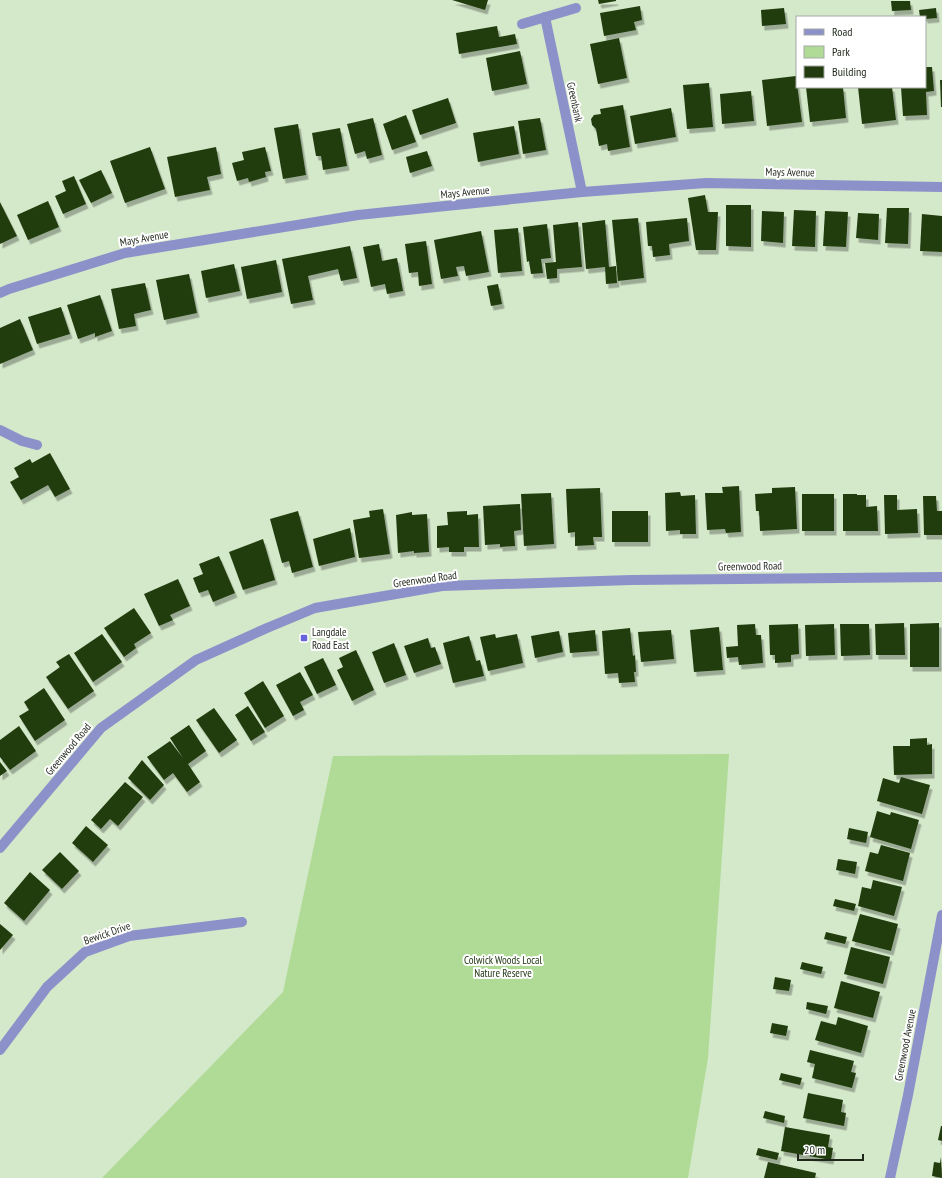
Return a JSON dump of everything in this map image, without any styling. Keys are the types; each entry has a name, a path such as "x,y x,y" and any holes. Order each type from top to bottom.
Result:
{"street":[{"path":"522,24 576,8"},
{"name":"Greenbank","path":"545,17 582,192"},
{"name":"Mays Avenue","path":"0,294 9,289 125,253 358,215 582,192 706,183 942,188"},
{"path":"0,430 22,441 37,445"},
{"name":"Greenwood Road","path":"0,848 101,728 196,660 315,608 442,586 631,580 942,576"},
{"name":"Greenwood Avenue","path":"890,1178 908,1095 942,915"},
{"name":"Bewick Drive","path":"0,1050 47,987 85,952 128,936 242,922"}],"green space":[{"name":"Colwick Woods Local Nature Reserve","path":"729,754 708,1058 688,1178 102,1178 283,992 333,756"}],"building":[{"path":"452,0 488,0 485,10"},
{"path":"598,0 616,0 616,1 599,4"},
{"path":"891,1 910,1 911,10 892,11"},
{"path":"640,6 642,20 634,22 636,30 604,36 600,13"},
{"path":"784,8 786,24 762,26 761,10"},
{"path":"936,8 937,18 926,19 926,16 920,16 919,10"},
{"path":"497,26 499,37 515,34 517,44 459,54 456,33"},
{"path":"619,38 627,78 598,84 590,44"},
{"path":"520,51 527,84 492,91 486,58"},
{"path":"926,67 932,67 934,91 926,92 927,115 903,116 901,88 926,88"},
{"path":"796,76 796,88 798,88 802,122 767,126 762,80"},
{"path":"940,80 942,80 942,107 941,107"},
{"path":"709,83 713,127 687,129 683,85"},
{"path":"806,88 843,88 846,118 810,122"},
{"path":"858,88 892,88 896,120 862,124"},
{"path":"751,91 754,121 722,124 720,94"},
{"path":"448,98 456,123 420,135 412,110"},
{"path":"623,105 630,147 608,151 607,144 599,146 596,129 592,125 591,119 594,115 601,114 600,109"},
{"path":"671,108 676,137 635,144 630,116"},
{"path":"406,115 416,142 392,150 383,124"},
{"path":"373,118 382,155 367,159 365,151 355,154 347,124"},
{"path":"540,118 546,150 523,154 518,121"},
{"path":"298,124 306,175 283,179 274,128"},
{"path":"514,126 519,154 478,162 473,133"},
{"path":"340,128 347,166 323,170 321,156 316,156 312,133"},
{"path":"150,147 165,189 125,203 110,161"},
{"path":"216,147 221,174 207,177 210,190 175,197 167,157"},
{"path":"265,147 271,171 265,172 266,177 249,182 248,178 237,181 232,163 244,160 242,152"},
{"path":"427,151 432,166 410,173 406,157"},
{"path":"101,170 112,193 91,203 79,180"},
{"path":"74,176 86,204 63,214 55,196 66,191 62,181"},
{"path":"705,195 708,212 718,212 716,250 696,250 688,198"},
{"path":"48,201 59,227 28,240 17,215"},
{"path":"0,202 17,236 0,244"},
{"path":"726,205 751,205 751,247 726,246"},
{"path":"887,208 909,208 908,244 885,243"},
{"path":"794,210 816,211 815,247 792,246"},
{"path":"762,211 784,212 783,243 761,241"},
{"path":"825,211 848,212 846,247 823,246"},
{"path":"858,213 879,214 878,240 856,238"},
{"path":"922,214 942,216 942,252 920,251"},
{"path":"638,218 644,278 618,281 612,220"},
{"path":"687,218 689,241 669,244 670,255 653,257 652,246 648,246 646,222"},
{"path":"605,220 609,267 616,266 617,283 606,284 605,267 586,269 582,223"},
{"path":"578,222 582,267 557,269 557,278 547,279 545,263 556,262 553,225"},
{"path":"547,224 551,258 541,259 543,273 531,274 529,261 527,262 523,227"},
{"path":"518,228 522,271 498,273 494,230"},
{"path":"481,231 489,272 466,276 464,266 456,267 458,276 441,279 434,240"},
{"path":"426,241 432,284 419,286 418,272 409,273 405,244"},
{"path":"379,244 382,261 397,258 403,291 387,294 385,284 371,287 363,247"},
{"path":"350,246 357,278 341,281 338,269 308,276 313,300 291,304 282,259"},
{"path":"276,260 282,292 247,299 241,267"},
{"path":"234,264 240,291 206,298 201,271"},
{"path":"189,274 197,313 164,320 156,280"},
{"path":"145,283 151,310 134,314 136,326 119,329 111,289"},
{"path":"498,284 502,304 491,306 487,286"},
{"path":"100,295 112,331 95,337 95,333 78,339 67,305"},
{"path":"61,307 70,334 37,344 28,317"},
{"path":"20,319 33,350 0,364 0,328"},
{"path":"50,453 70,489 55,497 48,485 21,500 10,482 19,477 14,468 30,459 32,463"},
{"path":"739,486 741,532 726,533 725,529 707,530 705,493 723,493 722,487"},
{"path":"795,487 797,529 760,531 759,511 756,511 755,494 772,493 772,488"},
{"path":"600,488 602,537 593,537 594,545 575,546 575,532 568,533 566,489"},
{"path":"680,492 681,496 695,495 696,534 680,534 680,530 666,531 665,493"},
{"path":"551,493 554,544 524,546 521,494"},
{"path":"802,494 834,494 834,531 802,531"},
{"path":"843,494 866,495 866,507 877,506 878,531 843,531"},
{"path":"884,495 897,495 897,510 917,509 918,533 885,534"},
{"path":"923,496 936,496 937,511 942,511 942,535 924,535"},
{"path":"520,504 521,530 514,531 515,546 500,547 500,544 485,545 483,506"},
{"path":"383,509 390,554 359,558 353,520 370,517 369,511"},
{"path":"298,511 313,567 292,573 289,561 282,563 270,519"},
{"path":"467,511 467,515 478,514 479,547 464,547 464,552 449,552 449,547 437,548 437,526 448,525 447,512"},
{"path":"612,511 648,511 648,542 612,542"},
{"path":"412,512 412,515 427,514 429,552 414,553 414,551 398,553 396,515"},
{"path":"350,528 355,557 319,566 313,539"},
{"path":"263,539 275,580 243,590 229,552"},
{"path":"219,556 235,593 213,602 208,590 199,593 193,578 203,574 199,564"},
{"path":"178,579 190,606 170,615 173,620 159,626 144,594"},
{"path":"134,608 151,633 134,644 136,648 124,657 104,628"},
{"path":"904,623 905,655 876,655 875,624"},
{"path":"939,623 939,667 910,667 910,624"},
{"path":"755,624 756,635 761,635 763,663 739,665 738,657 727,658 726,647 738,646 737,625"},
{"path":"798,624 799,654 791,655 791,662 775,663 775,655 770,655 769,625"},
{"path":"834,624 835,655 806,656 805,625"},
{"path":"840,624 869,624 870,655 841,656"},
{"path":"719,627 723,670 694,672 690,630"},
{"path":"630,628 633,656 635,655 635,682 619,683 618,673 605,674 602,631"},
{"path":"595,630 597,651 570,653 568,633"},
{"path":"671,630 674,659 641,662 638,632"},
{"path":"559,631 563,652 535,658 531,636"},
{"path":"102,634 122,662 93,682 74,653"},
{"path":"495,634 496,638 517,634 523,663 488,671 480,637"},
{"path":"469,636 476,661 480,660 484,676 453,683 443,643"},
{"path":"428,638 431,648 435,647 441,664 414,673 404,646"},
{"path":"394,643 406,675 384,683 372,652"},
{"path":"356,650 374,690 352,701 337,670 343,667 339,658"},
{"path":"69,654 94,691 68,709 46,677 60,667 56,662"},
{"path":"323,658 336,685 317,694 304,667"},
{"path":"300,672 313,695 300,702 304,710 293,716 276,685"},
{"path":"263,681 284,716 265,728 244,693"},
{"path":"44,688 65,720 35,741 19,716 29,710 24,702"},
{"path":"248,706 265,732 251,741 235,715"},
{"path":"214,708 237,740 219,753 196,720"},
{"path":"189,725 206,751 188,764 200,782 187,792 173,773 164,780 147,757 170,741 183,758 170,738"},
{"path":"19,726 36,751 10,770 0,757 0,740"},
{"path":"927,738 927,745 932,744 932,774 894,775 893,746 910,746 910,739"},
{"path":"142,760 164,785 150,800 128,778"},
{"path":"0,762 7,771 0,776"},
{"path":"901,777 930,785 922,814 877,801 883,778 899,783"},
{"path":"125,782 143,797 118,826 110,819 101,829 91,820"},
{"path":"877,811 890,815 891,812 919,820 911,849 870,837"},
{"path":"86,826 108,845 93,862 72,843"},
{"path":"849,828 868,832 866,843 847,839"},
{"path":"881,845 910,853 903,881 865,871 870,852 878,854"},
{"path":"60,852 79,871 62,889 42,870"},
{"path":"838,859 857,862 855,874 836,870"},
{"path":"30,872 50,890 24,921 4,903"},
{"path":"873,880 902,887 894,916 858,906 862,887 871,889"},
{"path":"835,899 856,904 854,911 833,906"},
{"path":"860,914 898,924 891,951 852,941"},
{"path":"0,924 13,935 0,950"},
{"path":"826,932 847,937 845,944 824,939"},
{"path":"851,947 890,957 883,984 844,974"},
{"path":"802,962 823,967 821,974 800,969"},
{"path":"775,977 791,980 789,991 773,989"},
{"path":"841,981 880,992 873,1018 834,1008"},
{"path":"807,1002 828,1006 826,1014 806,1009"},
{"path":"838,1017 868,1026 861,1053 815,1040 821,1021 836,1025"},
{"path":"772,1023 788,1026 786,1036 770,1033"},
{"path":"810,1050 854,1061 851,1072 856,1073 852,1088 812,1078 815,1064 807,1062"},
{"path":"781,1073 802,1078 800,1085 779,1080"},
{"path":"808,1093 843,1100 841,1112 846,1113 844,1126 803,1118"},
{"path":"765,1111 785,1116 784,1123 763,1118"},
{"path":"942,1126 942,1141 938,1140"},
{"path":"785,1127 830,1135 828,1147 833,1148 831,1160 781,1151"},
{"path":"758,1148 779,1153 777,1160 756,1155"},
{"path":"941,1157 942,1178 932,1176 934,1162 940,1163"},
{"path":"768,1162 816,1173 815,1178 764,1178"}],"place":[{"name":"Langdale Road East","path":"304,638"}]}
